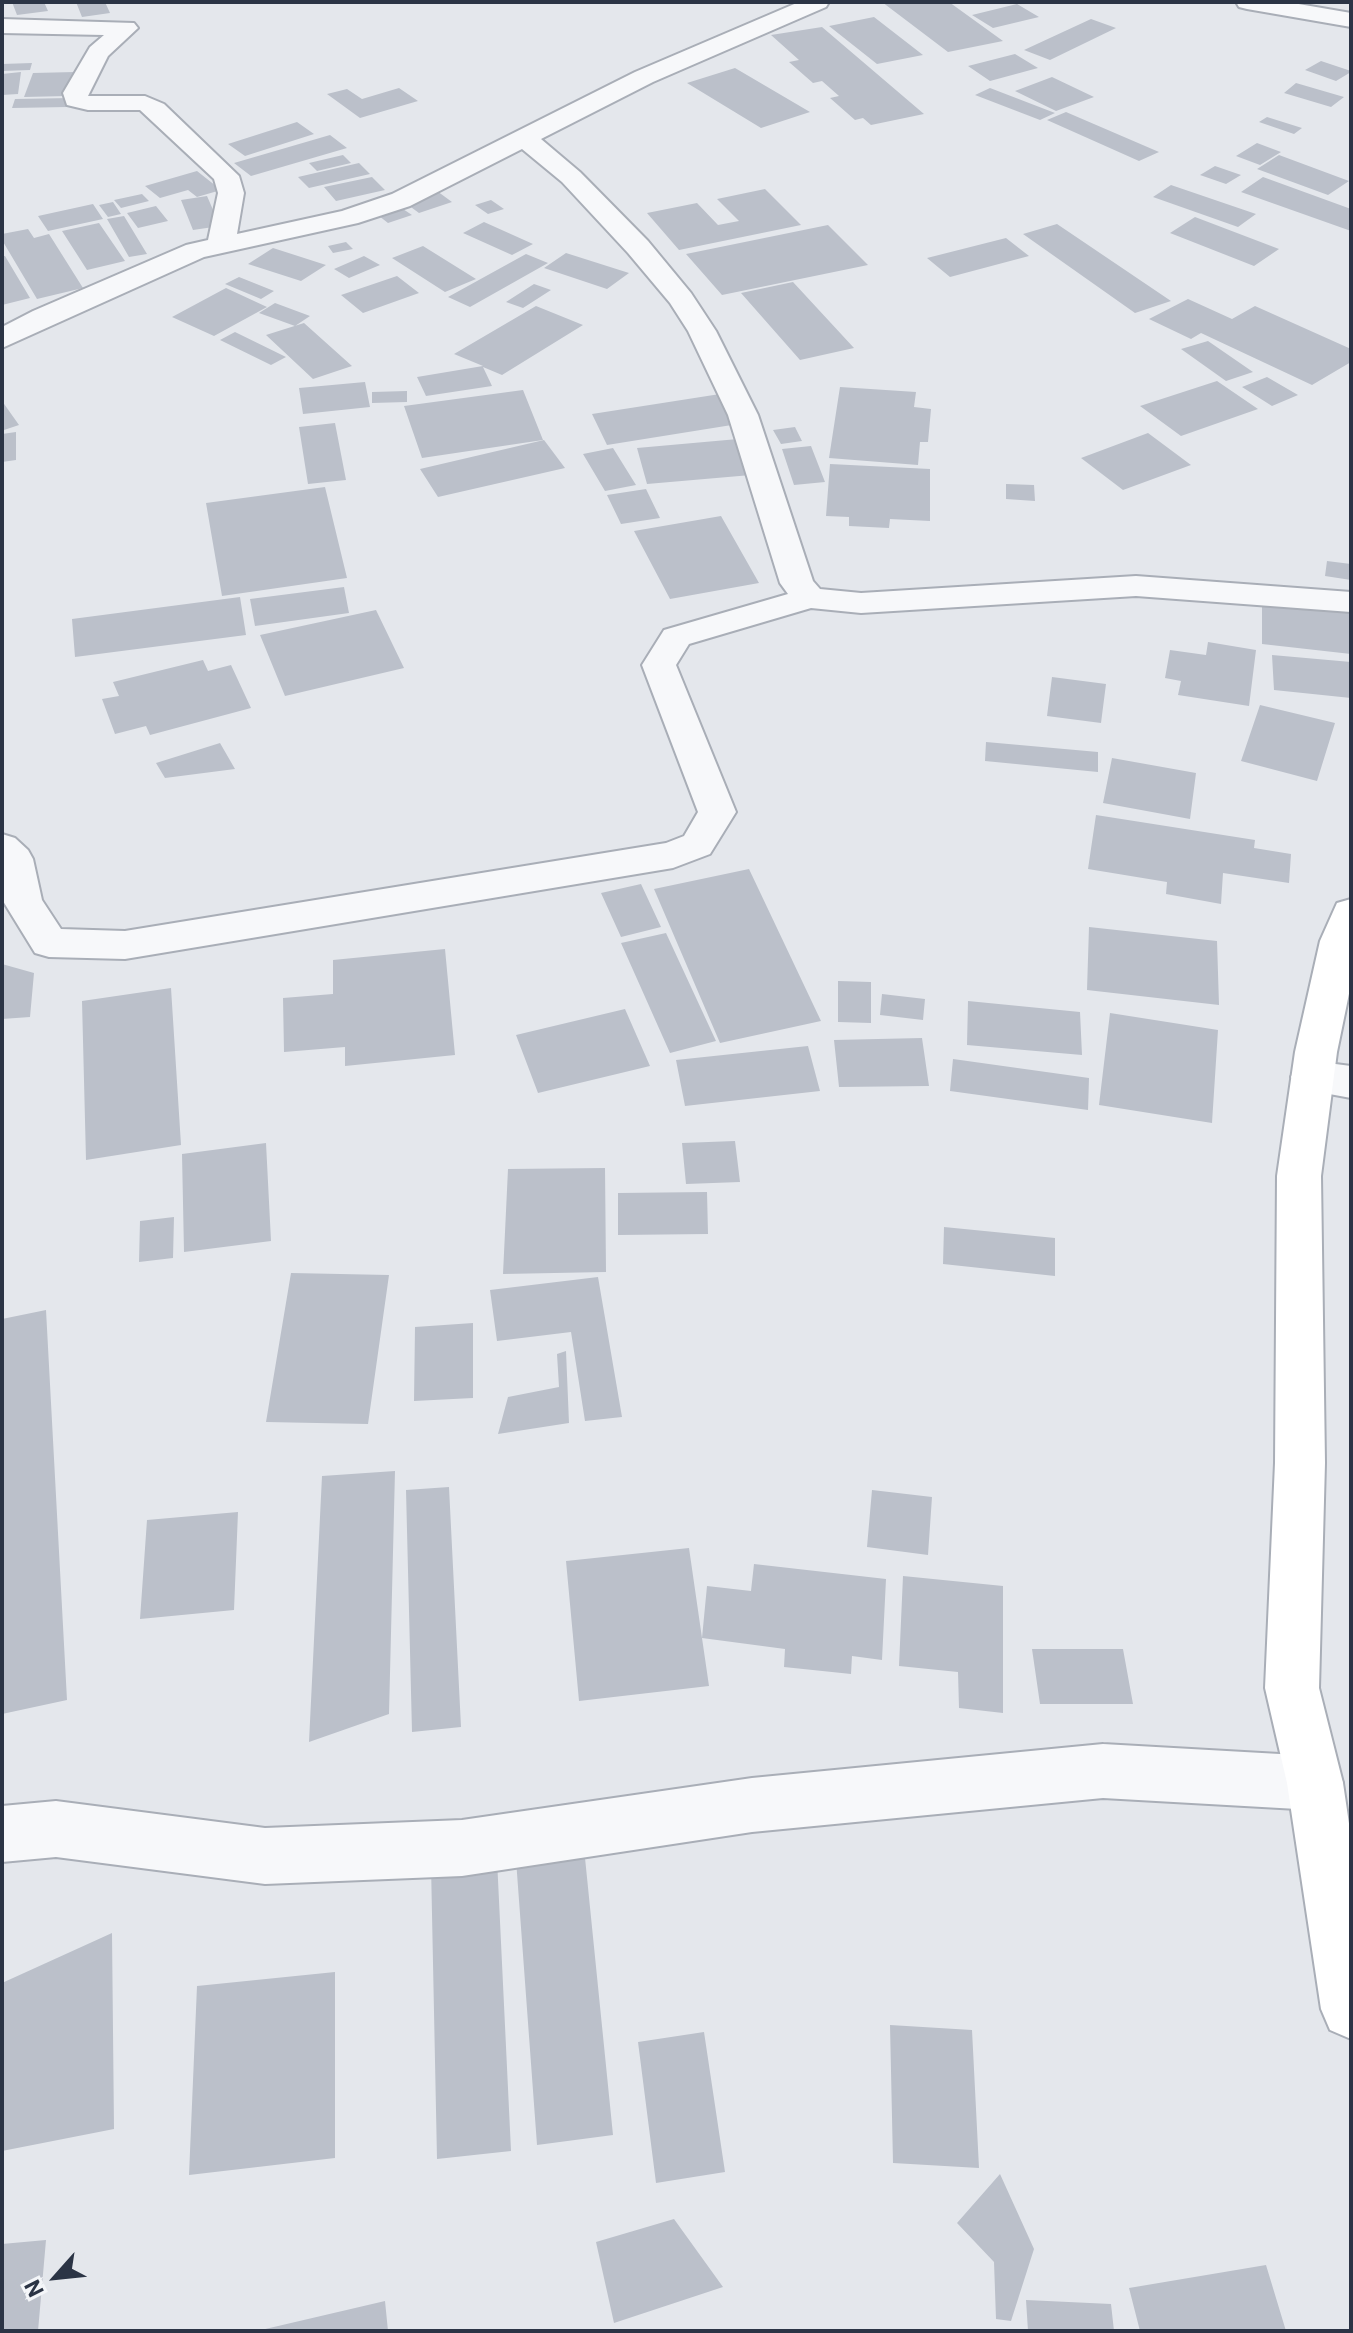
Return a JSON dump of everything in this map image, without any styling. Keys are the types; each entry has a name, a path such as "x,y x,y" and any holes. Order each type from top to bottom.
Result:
{"street":[{"path":"2,339 160,264 221,245 349,217 401,200 468,163 525,138 644,77 818,2"},
{"path":"1247,2 1351,20"},
{"path":"120,3 126,28"},
{"path":"2,26 126,28"},
{"path":"126,28 98,52 75,93 76,100 88,103 145,103 226,176 231,193 221,245"},
{"path":"525,138 571,177 638,247 695,321 743,415 797,583 810,598"},
{"path":"2,847 14,859 23,901 49,943 125,945 673,855 697,845 717,812 659,665 676,637 810,598 861,603 1136,586 1351,602"},
{"path":"1351,913 1340,941 1332,1080 1299,1176 1300,1463 1292,1688 1315,1783 1351,2009"},
{"path":"2,1834 56,1829 265,1856 462,1848 752,1805 1103,1771 1315,1783"}],"building":[{"path":"12,2 44,2 48,11 17,15"},
{"path":"76,2 105,2 110,13 82,17"},
{"path":"882,2 949,2 1003,41 948,52"},
{"path":"1017,4 1039,17 993,28 972,15"},
{"path":"874,17 923,55 877,64 829,26"},
{"path":"1091,19 1116,28 1050,60 1024,50"},
{"path":"822,27 924,114 871,125 863,118 855,120 830,98 839,96 822,81 813,83 789,62 799,60 771,35"},
{"path":"1015,54 1038,68 990,81 968,66"},
{"path":"1321,61 1351,72 1336,81 1305,70"},
{"path":"32,63 30,70 2,71 2,64"},
{"path":"735,68 810,112 761,128 687,83"},
{"path":"21,72 18,94 2,95 2,74"},
{"path":"75,72 67,96 24,97 33,73"},
{"path":"1052,77 1094,97 1056,111 1015,91"},
{"path":"1296,83 1344,97 1331,107 1284,93"},
{"path":"399,88 418,101 360,118 327,94 347,89 362,99"},
{"path":"990,88 1055,113 1040,120 975,95"},
{"path":"71,98 67,107 12,108 15,99"},
{"path":"1066,112 1159,152 1139,161 1047,120"},
{"path":"1267,117 1302,128 1294,134 1259,122"},
{"path":"297,122 314,134 245,156 228,144"},
{"path":"330,135 347,148 251,176 234,163"},
{"path":"1257,143 1281,152 1260,165 1236,156"},
{"path":"343,155 351,163 317,171 309,163"},
{"path":"1279,155 1349,181 1328,195 1257,169"},
{"path":"359,163 370,174 309,188 298,177"},
{"path":"1215,166 1241,175 1226,184 1200,175"},
{"path":"197,171 221,190 197,197 188,190 160,198 145,186"},
{"path":"372,177 385,190 336,201 324,187"},
{"path":"1263,177 1351,209 1351,231 1241,192"},
{"path":"1171,185 1256,214 1238,227 1153,197"},
{"path":"765,189 801,225 679,250 647,213 697,203 718,225 739,221 717,199"},
{"path":"437,191 452,202 419,213 404,202"},
{"path":"142,194 149,201 121,208 114,200"},
{"path":"207,196 220,226 193,230 181,200"},
{"path":"491,200 504,209 488,214 475,205"},
{"path":"113,202 121,214 108,217 99,205"},
{"path":"93,204 103,219 48,231 38,216"},
{"path":"397,205 412,215 388,223 374,212"},
{"path":"156,206 168,221 138,228 127,213"},
{"path":"124,216 147,254 129,257 107,219"},
{"path":"1195,217 1279,249 1254,266 1170,233"},
{"path":"484,222 533,244 512,255 463,233"},
{"path":"99,223 125,261 87,270 62,231"},
{"path":"1057,224 1171,301 1135,313 1023,234"},
{"path":"828,225 868,265 722,295 686,254"},
{"path":"28,229 34,238 49,234 83,288 37,299 2,240 2,234"},
{"path":"1006,238 1029,256 950,277 927,258"},
{"path":"346,242 353,249 333,253 328,246"},
{"path":"423,246 476,279 445,292 392,258"},
{"path":"273,248 326,265 301,281 248,264"},
{"path":"566,253 629,273 607,289 544,268"},
{"path":"526,254 548,263 470,307 448,297"},
{"path":"2,256 5,256 30,298 2,305"},
{"path":"364,256 380,265 349,278 334,269"},
{"path":"397,276 419,293 363,313 341,295"},
{"path":"239,277 274,291 261,299 225,284"},
{"path":"793,282 854,348 800,360 741,293"},
{"path":"534,284 551,290 523,308 506,302"},
{"path":"226,288 267,307 214,336 172,317"},
{"path":"1188,299 1232,319 1255,306 1351,349 1351,362 1312,385 1201,333 1191,339 1149,319"},
{"path":"275,303 310,316 295,326 259,313"},
{"path":"536,306 583,325 502,375 483,367 492,386 426,396 417,377 483,366 454,354"},
{"path":"304,323 352,366 313,379 266,335"},
{"path":"235,332 286,357 271,365 220,340"},
{"path":"1208,341 1253,372 1226,381 1181,349"},
{"path":"1267,377 1298,395 1272,406 1242,387"},
{"path":"1217,381 1258,409 1181,436 1140,406"},
{"path":"365,382 370,407 303,414 299,388"},
{"path":"840,387 916,392 914,407 931,409 928,442 920,442 918,465 829,458"},
{"path":"523,390 543,440 422,458 404,406"},
{"path":"407,391 407,402 372,403 372,392"},
{"path":"720,394 738,424 607,445 592,414"},
{"path":"2,401 19,425 4,430"},
{"path":"335,423 346,480 308,484 299,427"},
{"path":"795,427 802,441 781,444 773,430"},
{"path":"16,432 16,460 2,462 2,434"},
{"path":"1148,433 1191,465 1123,490 1081,458"},
{"path":"738,439 751,475 647,484 637,448"},
{"path":"544,440 565,468 438,497 420,469"},
{"path":"811,446 825,482 794,485 782,449"},
{"path":"613,448 636,485 605,491 583,454"},
{"path":"830,464 930,469 930,521 890,519 889,528 849,526 849,517 826,516"},
{"path":"1006,484 1034,485 1035,501 1006,499"},
{"path":"325,487 347,578 222,596 206,503"},
{"path":"646,489 660,518 621,524 607,495"},
{"path":"721,516 759,583 670,599 634,531"},
{"path":"1327,561 1351,564 1351,580 1325,576"},
{"path":"344,587 349,613 255,626 250,599"},
{"path":"240,597 246,635 75,657 72,619"},
{"path":"1262,602 1351,611 1351,654 1262,644"},
{"path":"376,610 404,668 285,696 260,635"},
{"path":"1208,642 1256,650 1249,706 1178,695 1181,681 1165,678 1170,650 1206,655"},
{"path":"1272,655 1351,662 1351,698 1274,690"},
{"path":"203,660 208,671 231,665 251,708 150,735 146,726 115,734 102,699 119,696 113,682"},
{"path":"1052,677 1106,684 1101,723 1047,716"},
{"path":"1260,705 1335,723 1317,781 1241,761"},
{"path":"986,742 1098,752 1098,772 985,761"},
{"path":"220,743 235,769 165,778 156,763"},
{"path":"1112,758 1196,773 1190,819 1103,803"},
{"path":"1096,815 1255,840 1254,848 1291,854 1289,883 1223,873 1221,904 1166,894 1167,882 1088,869"},
{"path":"749,869 821,1021 720,1043 654,889"},
{"path":"641,884 661,927 621,937 601,893"},
{"path":"1089,927 1217,941 1219,1005 1087,990"},
{"path":"666,933 716,1041 670,1053 621,943"},
{"path":"445,949 455,1055 345,1066 345,1047 284,1052 283,998 333,994 333,960"},
{"path":"2,964 34,973 30,1017 2,1019"},
{"path":"838,981 871,982 871,1023 838,1022"},
{"path":"171,988 181,1145 86,1160 82,1001"},
{"path":"882,994 925,999 923,1020 880,1015"},
{"path":"968,1001 1080,1012 1082,1055 967,1045"},
{"path":"625,1009 650,1066 538,1093 516,1035"},
{"path":"1110,1013 1218,1030 1212,1123 1099,1105"},
{"path":"922,1038 929,1086 839,1087 834,1040"},
{"path":"808,1046 820,1091 685,1106 676,1060"},
{"path":"953,1059 1089,1078 1088,1110 950,1091"},
{"path":"735,1141 740,1182 686,1184 682,1143"},
{"path":"266,1143 271,1241 184,1252 182,1154"},
{"path":"605,1168 606,1272 503,1274 508,1169"},
{"path":"707,1192 708,1234 618,1235 618,1193"},
{"path":"174,1217 173,1258 139,1262 140,1221"},
{"path":"944,1227 1055,1238 1055,1276 943,1264"},
{"path":"291,1273 389,1275 368,1424 266,1422"},
{"path":"598,1277 622,1417 585,1421 571,1332 497,1341 490,1290"},
{"path":"46,1310 67,1700 2,1714 2,1319"},
{"path":"473,1323 473,1398 414,1401 415,1327"},
{"path":"566,1351 569,1423 498,1434 508,1397 559,1387 557,1354"},
{"path":"395,1471 389,1714 309,1742 322,1476"},
{"path":"449,1487 461,1727 412,1732 406,1490"},
{"path":"872,1490 932,1497 928,1555 867,1547"},
{"path":"238,1512 234,1610 140,1619 147,1520"},
{"path":"689,1548 709,1686 579,1701 566,1561"},
{"path":"754,1564 886,1579 882,1660 852,1656 851,1674 784,1667 785,1649 702,1638 707,1586 751,1591"},
{"path":"903,1576 1003,1586 1003,1713 959,1708 958,1672 899,1666"},
{"path":"1032,1649 1123,1649 1133,1704 1040,1704"},
{"path":"583,1838 613,2135 537,2145 515,1846"},
{"path":"497,1859 511,2151 437,2159 431,1865"},
{"path":"112,1933 114,2129 2,2151 2,1983"},
{"path":"335,1972 335,2158 189,2175 197,1986"},
{"path":"890,2025 972,2030 979,2168 893,2163"},
{"path":"704,2032 725,2172 656,2183 638,2042"},
{"path":"1000,2174 1034,2249 1011,2321 996,2319 994,2262 957,2223"},
{"path":"674,2219 723,2287 614,2323 596,2242"},
{"path":"46,2240 38,2331 2,2331 2,2244"},
{"path":"1266,2265 1286,2331 1140,2331 1129,2288"},
{"path":"1026,2300 1111,2304 1114,2331 1028,2331"},
{"path":"385,2301 388,2331 261,2331 261,2330"}]}
